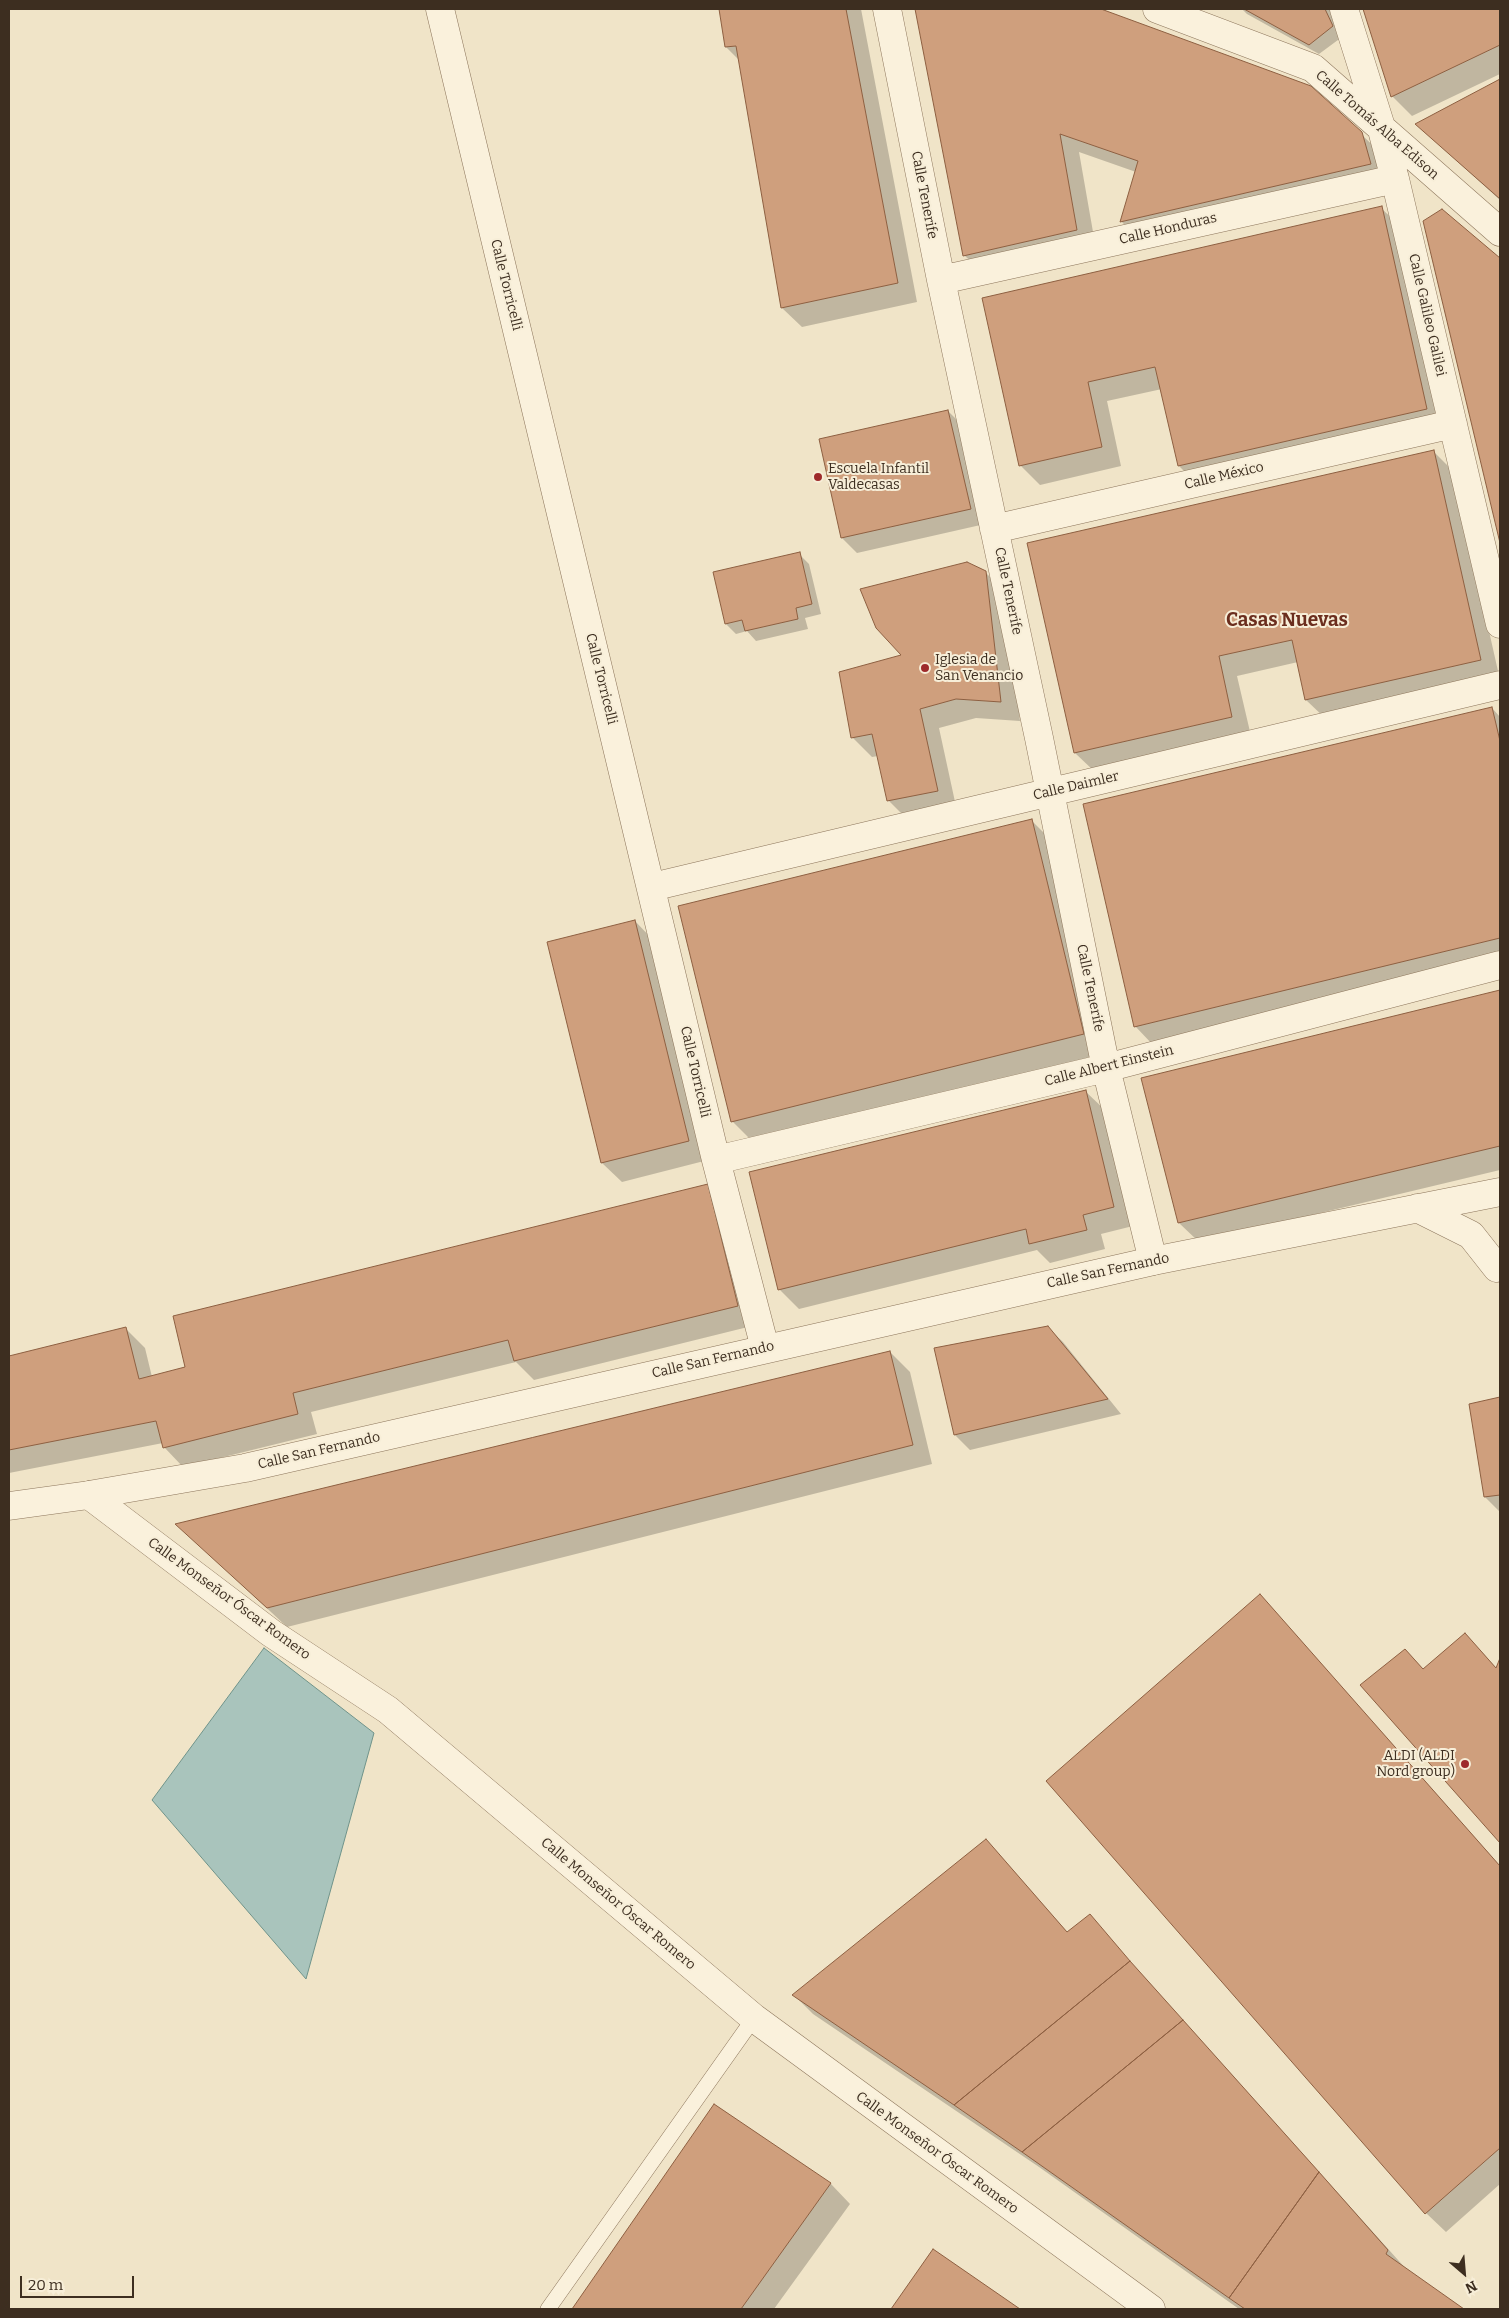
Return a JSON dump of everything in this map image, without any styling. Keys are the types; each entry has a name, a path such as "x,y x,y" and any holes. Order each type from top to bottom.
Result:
{"street":[{"name":"Calle Torricelli","path":"440,9 716,1160 765,1348"},
{"name":"Calle Tenerife","path":"887,9 941,280 1050,792 1106,1068 1153,1261"},
{"name":"Calle Tomás Alba Edison","path":"1157,9 1195,14 1313,68 1500,232"},
{"name":"Calle Galileo Galilei","path":"1344,9 1382,130 1395,179 1500,624"},
{"name":"Calle Honduras","path":"941,280 1395,179"},
{"name":"Calle México","path":"994,529 1453,424"},
{"name":"Calle Daimler","path":"652,887 1500,685"},
{"name":"Calle Albert Einstein","path":"716,1160 1106,1068 1500,965"},
{"name":"Calle San Fernando","path":"9,1506 89,1495 245,1468 1153,1261 1500,1192"},
{"path":"1417,1208 1471,1235 1499,1272"},
{"path":"1499,1272 1497,1248 1500,1236"},
{"name":"Calle Monseñor Óscar Romero","path":"89,1495 271,1633 388,1710 754,2018 1151,2309"}],"lane":[{"path":"548,2309 754,2018"}],"water":[{"path":"264,1648 374,1733 306,1979 152,1800"}],"building":[{"path":"719,9 846,9 898,283 781,308 736,46 725,47"},
{"path":"915,9 1101,9 1311,86 1362,132 1371,164 1120,222 1138,161 1060,134 1077,230 963,256"},
{"path":"1244,9 1325,9 1333,26 1309,45"},
{"path":"1363,9 1500,9 1500,45 1391,97"},
{"path":"1500,79 1500,199 1415,124"},
{"path":"1382,206 1427,409 1178,466 1155,367 1088,382 1102,447 1019,466 982,298"},
{"path":"1442,209 1500,258 1500,543 1423,221"},
{"path":"948,410 971,509 841,538 819,439"},
{"path":"1434,450 1481,660 1305,700 1292,640 1219,656 1232,717 1074,753 1027,543"},
{"path":"800,552 812,604 796,608 798,619 745,631 742,620 725,624 713,572"},
{"path":"967,562 986,571 1001,702 956,699 920,709 938,791 887,801 872,734 851,738 839,672 901,655 876,628 860,589"},
{"path":"1492,707 1500,741 1500,938 1134,1027 1083,804"},
{"path":"1032,819 1084,1034 731,1122 678,906"},
{"path":"635,920 689,1141 601,1163 547,942"},
{"path":"1500,990 1500,1146 1178,1223 1141,1078"},
{"path":"1086,1090 1114,1207 1083,1215 1087,1230 1029,1244 1026,1229 778,1290 749,1172"},
{"path":"708,1184 738,1306 514,1361 508,1340 293,1393 298,1414 163,1448 156,1421 9,1450 9,1356 126,1327 139,1379 185,1367 173,1316"},
{"path":"1048,1326 1108,1399 954,1435 934,1348"},
{"path":"890,1351 913,1445 267,1608 175,1524"},
{"path":"1500,1397 1500,1495 1484,1497 1469,1404"},
{"path":"1260,1594 1500,1866 1500,2148 1425,2214 1046,1781"},
{"name":"ALDI (ALDI Nord group)","path":"1465,1633 1496,1668 1500,1658 1500,1843 1360,1685 1405,1649 1423,1669"},
{"path":"986,1839 1067,1932 1090,1914 1130,1961 954,2105 792,1995"},
{"path":"1130,1961 1183,2020 1022,2152 954,2105"},
{"path":"1183,2020 1319,2172 1229,2298 1022,2152"},
{"path":"714,2104 831,2183 741,2309 572,2309"},
{"path":"1319,2172 1388,2250 1386,2254 1464,2309 1245,2309 1229,2298"},
{"path":"933,2249 1020,2309 891,2309"}],"place":[{"name":"Escuela Infantil Valdecasas","path":"818,477"},
{"name":"Iglesia de San Venancio","path":"925,668"},
{"name":"ALDI (ALDI Nord group)","path":"1465,1764"}],"district":[{"name":"Casas Nuevas","path":"1287,621"}]}
